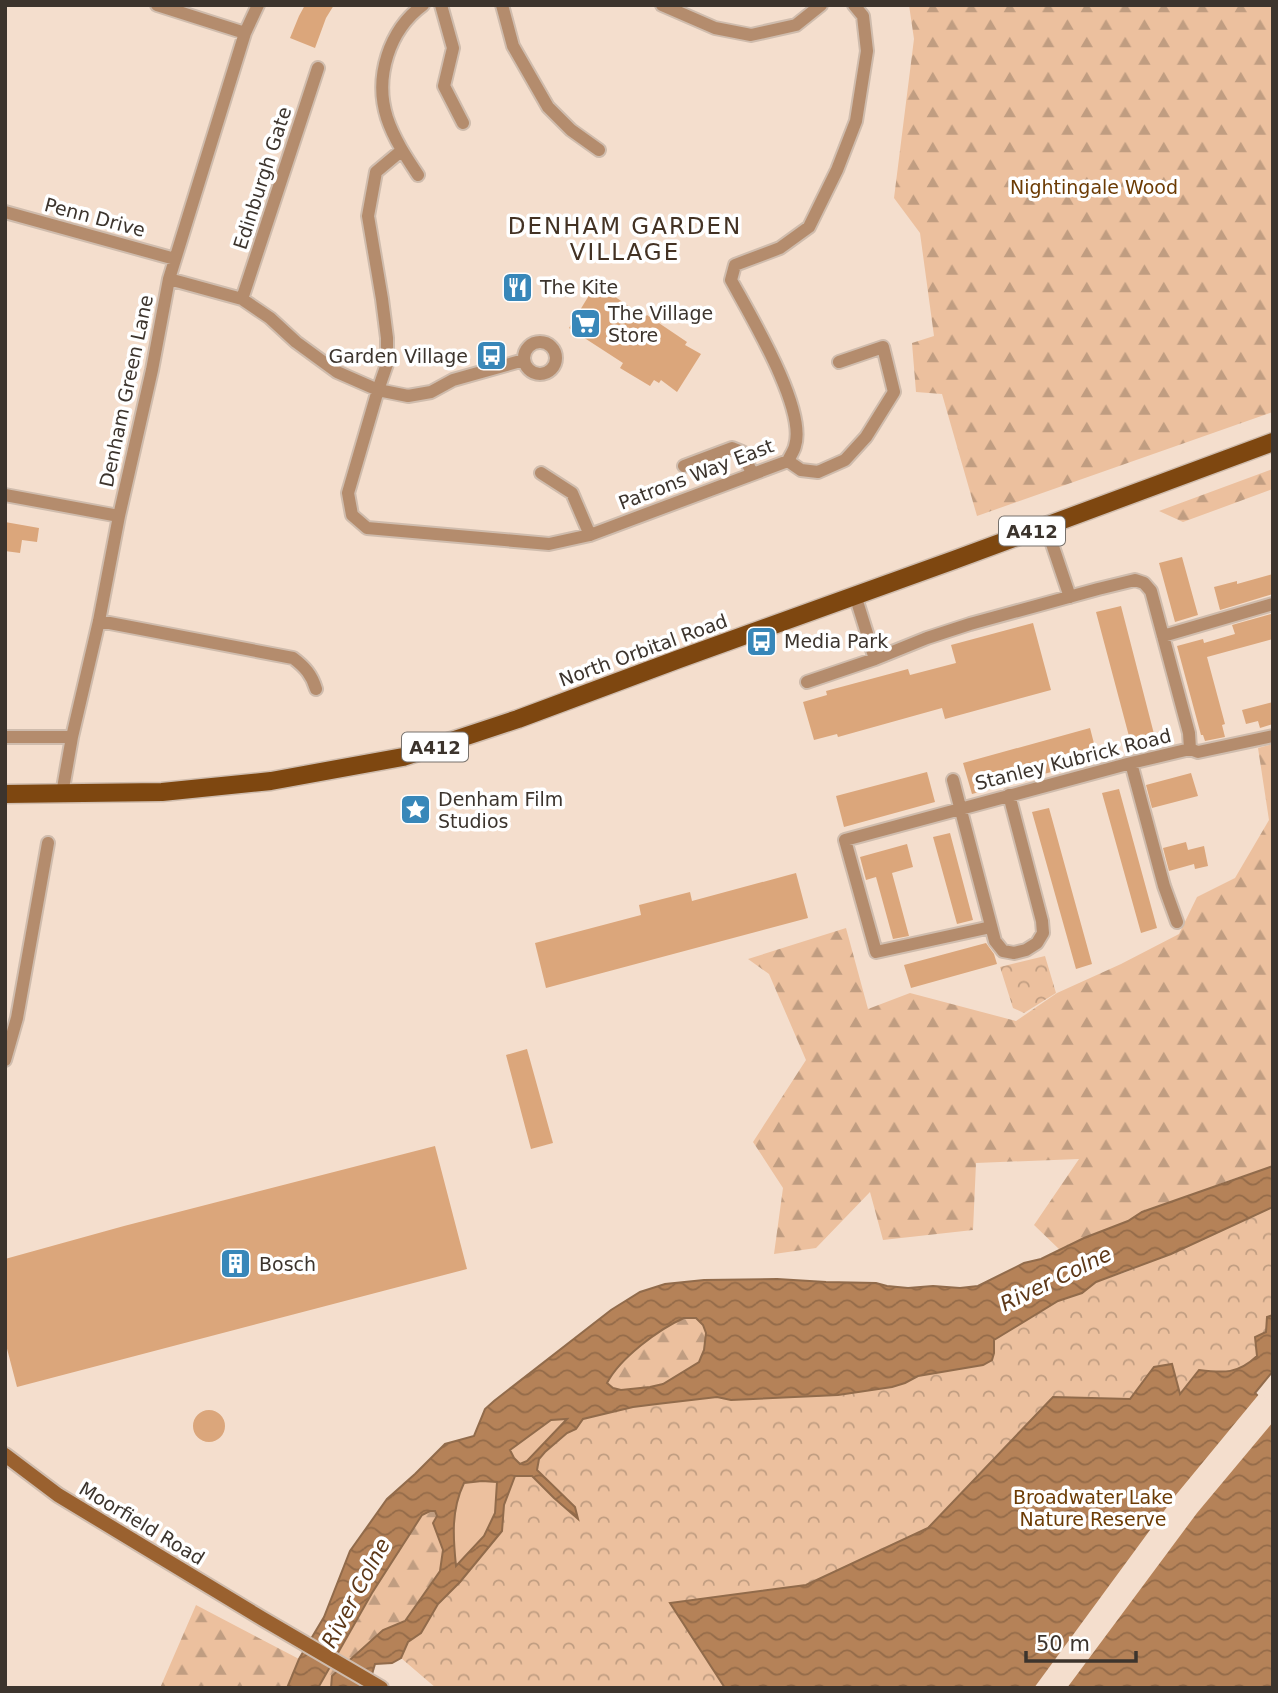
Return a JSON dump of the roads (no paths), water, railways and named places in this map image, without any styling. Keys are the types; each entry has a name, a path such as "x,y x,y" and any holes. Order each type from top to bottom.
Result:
{"main road":[{"name":"North Orbital Road","path":"5,794 162,792 271,781 403,757 517,719 1273,442"}],"street":[{"path":"157,5 245,33"},
{"name":"Denham Green Lane","path":"62,793 169,279 245,33 258,5"},
{"path":"418,175 401,151 386,116 382,77 393,39 411,13 423,5"},
{"path":"441,5 453,48 444,86 463,123"},
{"path":"502,5 513,46 548,107 571,130 598,150"},
{"path":"662,5 715,28 751,36 796,25 821,5"},
{"name":"Patrons Way East","path":"401,151 376,172 368,216 382,299 387,364 348,493 352,515 367,528 549,544 590,535 788,461 796,445 796,421 777,366 731,280 735,265 780,248 809,227 837,170 856,121 867,51 863,16 854,5"},
{"name":"Edinburgh Gate","path":"242,299 318,68"},
{"name":"Penn Drive","path":"5,212 175,259"},
{"path":"169,279 242,299 337,372 378,390 408,396 430,392 453,380 524,360"},
{"path":"788,461 802,470 818,472 845,460 866,437 894,392 883,346 839,362"},
{"path":"684,466 732,448 741,452 752,473"},
{"path":"541,473 572,493 590,535"},
{"path":"5,495 119,516"},
{"path":"1046,526 1070,597"},
{"name":"Stanley Kubrick Road","path":"807,682 970,624 1070,597 1135,580 1144,583 1151,591 1189,733 1190,749 845,840 876,952 991,927"},
{"path":"855,595 875,659"},
{"path":"1163,636 1273,604"},
{"path":"99,621 293,658 312,676 316,689"},
{"path":"1190,749 1199,752 1273,736"},
{"path":"5,737 72,737"},
{"path":"1131,763 1164,886 1177,922"},
{"path":"953,780 995,940 1003,951 1014,953 1037,943 1043,933 1009,795"},
{"path":"5,1060 11,1017 48,843"},
{"name":"Moorfield Road","path":"5,1455 58,1495 381,1688"}],"water":[{"name":"River Colne","path":"1273,1166 1273,1207 1171,1254 1096,1282 1082,1293 1058,1301 994,1340 992,1360 983,1365 918,1376 892,1387 838,1395 731,1400 717,1397 633,1407 583,1419 576,1429 567,1433 545,1452 539,1459 537,1470 575,1507 578,1519 532,1476 515,1476 504,1505 502,1531 438,1604 421,1633 408,1642 401,1658 392,1663 375,1664 368,1688 331,1688 332,1676 383,1630 405,1621 440,1571 443,1550 433,1523 437,1516 435,1511 422,1515 372,1593 318,1688 287,1688 299,1659 324,1617 350,1551 387,1499 445,1444 474,1436 485,1409 494,1401 611,1310 640,1292 665,1284 704,1280 777,1279 876,1283 908,1288 978,1286 1024,1263 1041,1259 1128,1221 1142,1212","holes":["684,1318 696,1318 706,1333 699,1362 663,1384 650,1387 621,1390 607,1383 621,1364 641,1345","567,1419 527,1461 520,1464 510,1450 551,1420","497,1482 495,1513 484,1536 456,1566 455,1513 464,1483"]},
{"path":"1273,1315 1273,1371 1255,1393 1269,1407 1270,1421 1273,1423 1273,1688 725,1688 670,1603 806,1585 928,1528 1053,1397 1130,1399 1154,1367 1172,1364 1180,1394 1199,1370 1230,1371 1250,1362 1257,1356 1255,1337 1266,1332 1267,1317"}],"place":[{"name":"The Kite","path":"517,287"},
{"name":"The Village Store","path":"585,324"},
{"name":"Garden Village","path":"491,356"},
{"name":"Media Park","path":"761,641"},
{"name":"Denham Film Studios","path":"415,810"},
{"name":"Bosch","path":"236,1264"}],"district":[{"name":"DENHAM GARDEN VILLAGE","path":"625,239"}],"park label":[{"name":"Nightingale Wood","path":"1094,187"},
{"name":"Broadwater Lake Nature Reserve","path":"1093,1508"}]}
